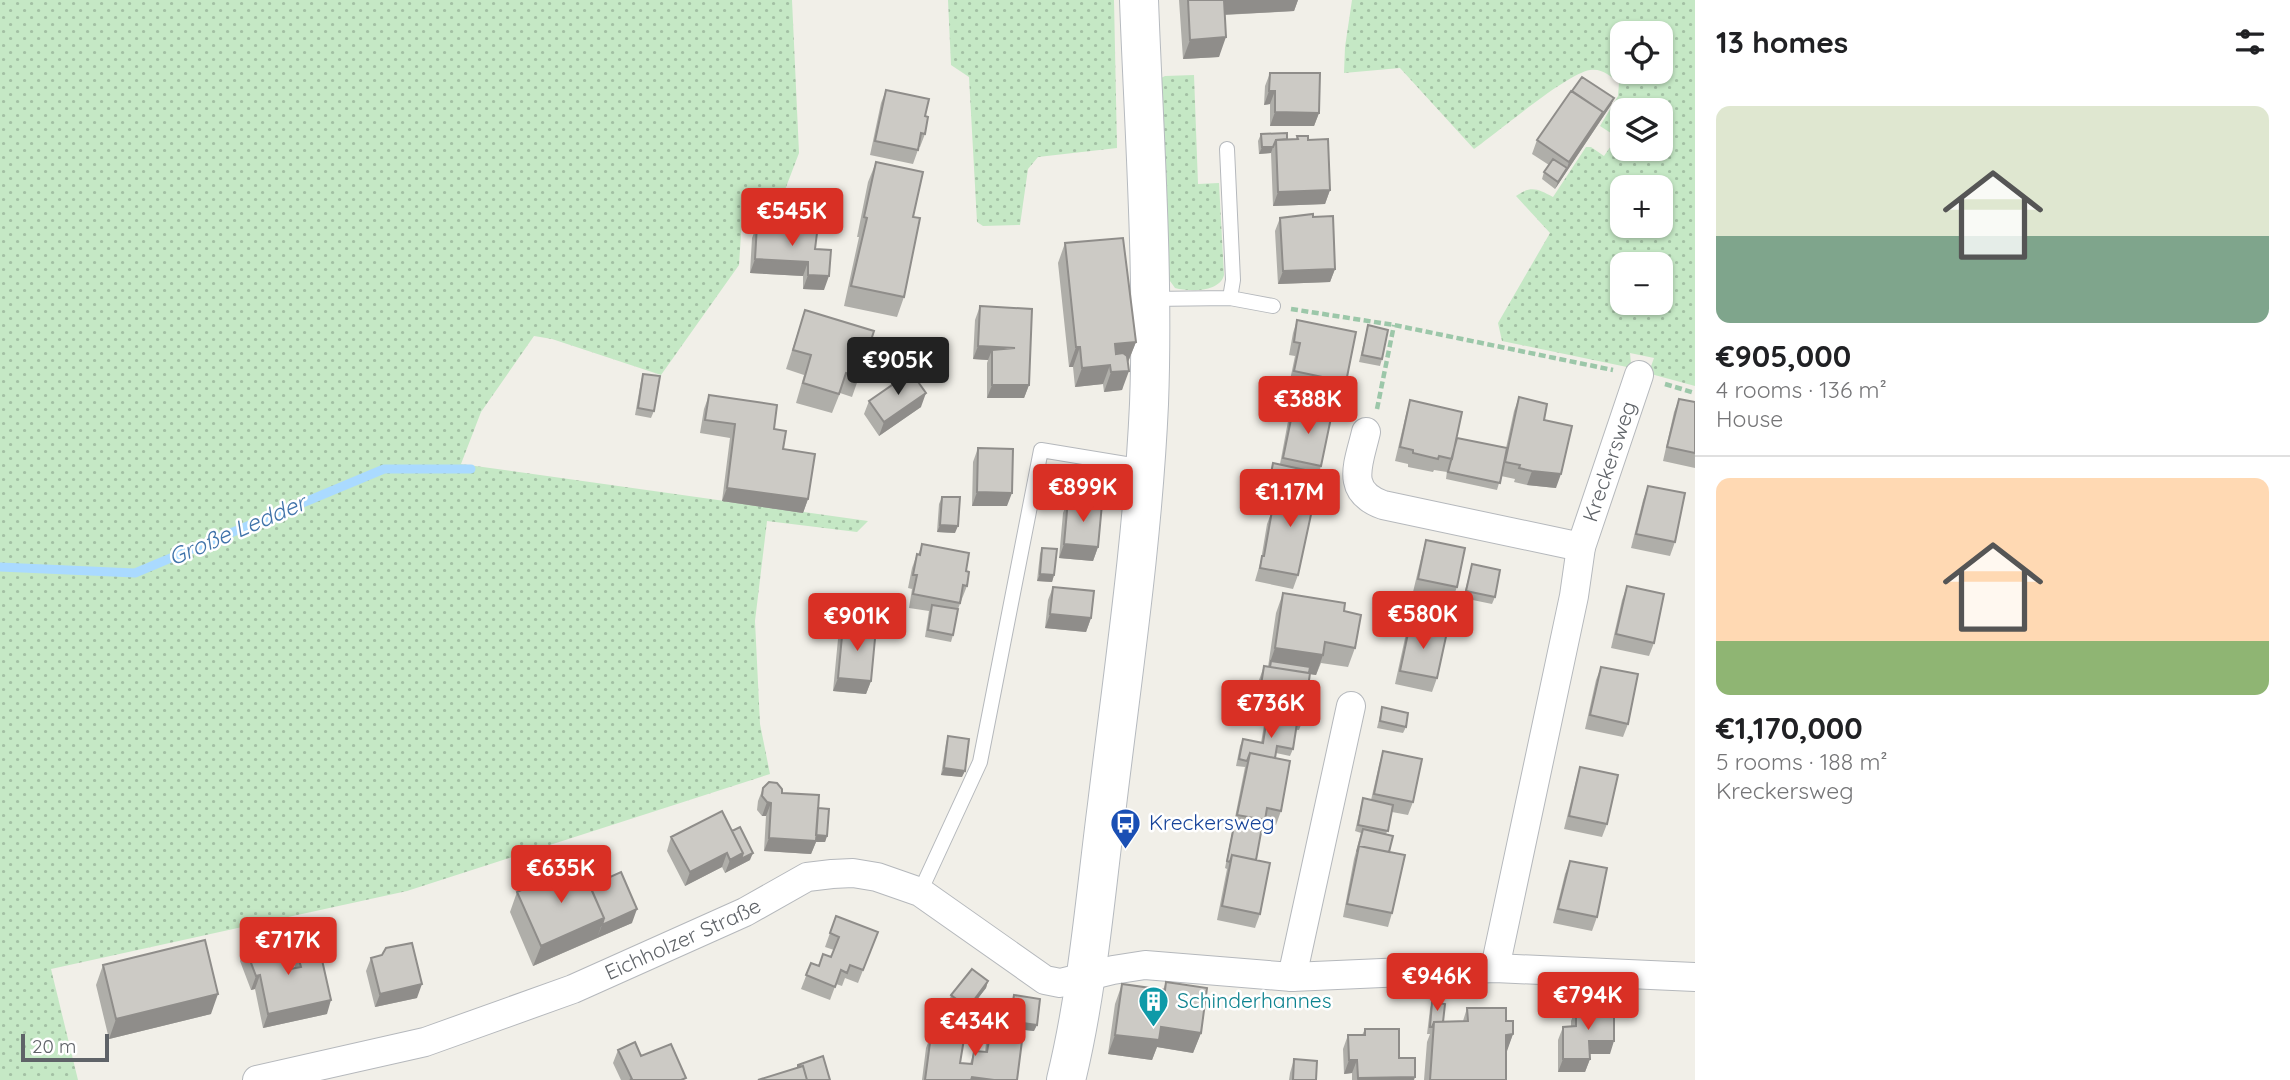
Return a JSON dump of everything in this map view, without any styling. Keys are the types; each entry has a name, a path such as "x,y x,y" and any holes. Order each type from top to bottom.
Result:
{"main road":[{"path":"1066,1080 1079,1023 1085,978 1145,467 1150,299 1139,0"}],"street":[{"name":"Kreckersweg","path":"1495,968 1574,596 1581,547 1639,375"},
{"name":"Kreckersweg","path":"1366,432 1357,472 1358,485 1363,495 1371,501 1581,547"},
{"path":"1292,977 1351,706"},
{"name":"Eichholzer Straße","path":"257,1080 425,1042 573,989 745,912 807,877 863,874 888,880 920,892 1045,981 1060,983 1085,978"},
{"path":"1085,978 1145,965 1292,977 1495,968 1695,977"}],"lane":[{"path":"1227,149 1233,280 1230,298"},
{"path":"1150,299 1230,298 1273,306"},
{"path":"920,892 979,762 1041,450 1145,467"}],"path":[{"path":"1273,306 1394,325 1639,375 1695,393"},
{"path":"1366,432 1376,417 1394,325"}],"green space":[{"path":"0,0 792,0 799,153 775,216 742,219 739,265 661,375 552,339 534,336 481,412 461,464 868,521 857,532 767,521 755,621 760,724 770,774 407,891 51,969 78,1080 0,1080"},
{"path":"948,0 1114,0 1117,148 1038,157 1028,169 1020,225 983,226 977,222 969,77 951,65"},
{"path":"1352,0 1695,0 1695,386 1651,374 1649,372 1654,358 1630,353 1631,364 1627,367 1502,341 1498,323 1550,233 1516,196 1534,189 1553,197 1586,147 1591,147 1604,156 1610,147 1610,161 1673,161 1673,98 1617,98 1619,84 1673,84 1673,21 1610,21 1610,76 1598,70 1579,74 1549,92 1474,149 1400,68 1344,73"},
{"path":"1194,75 1198,184 1219,183 1224,275 1217,285 1211,288 1188,290 1175,288 1165,274 1161,78"},
{"path":"1610,109 1610,132 1600,126"}],"building":[{"path":"1188,0 1224,0 1226,37 1190,40"},
{"path":"1270,73 1320,73 1319,113 1275,112 1275,91 1269,91"},
{"path":"1582,77 1614,98 1610,98 1610,104 1600,118 1603,112 1572,91"},
{"path":"886,90 929,99 925,134 921,133 918,150 875,141"},
{"path":"1571,91 1603,112 1569,162 1537,140"},
{"path":"1287,133 1287,139 1276,140 1273,147 1262,147 1261,134"},
{"path":"1297,136 1308,136 1308,140 1328,139 1330,190 1278,192 1276,140 1298,139"},
{"path":"1553,159 1567,168 1558,182 1544,172"},
{"path":"876,162 923,172 913,217 920,218 904,297 851,286 867,218 864,217"},
{"path":"1313,214 1313,217 1333,216 1335,269 1283,271 1280,218"},
{"path":"757,225 809,228 809,233 817,233 815,249 831,250 829,276 808,275 808,262 755,259"},
{"path":"1123,238 1136,342 1115,344 1116,354 1123,353 1127,356 1129,371 1111,372 1110,365 1082,368 1080,347 1076,347 1065,243"},
{"path":"980,306 1032,309 1029,385 992,385 992,350 1015,348 978,346"},
{"path":"805,310 874,331 859,377 846,373 839,394 803,383 811,355 793,350"},
{"path":"1297,320 1356,332 1346,382 1294,371 1300,343 1294,342"},
{"path":"1368,325 1388,330 1382,359 1362,355"},
{"path":"911,372 926,393 884,422 869,401"},
{"path":"643,374 660,376 654,411 638,408"},
{"path":"1317,383 1343,389 1340,403 1324,399 1322,410 1294,405 1291,411 1295,394 1315,398"},
{"path":"709,395 777,405 774,429 786,431 783,449 815,454 808,499 727,488 735,424 705,420"},
{"path":"1519,397 1547,404 1544,420 1572,426 1561,474 1532,471 1505,462"},
{"path":"1679,399 1695,402 1695,453 1667,447"},
{"path":"1410,400 1462,412 1452,459 1439,456 1438,459 1400,447"},
{"path":"1294,405 1332,413 1321,466 1283,458"},
{"path":"1457,438 1507,448 1500,483 1448,472"},
{"path":"978,448 1013,449 1012,493 977,492"},
{"path":"1273,463 1319,473 1317,482 1292,476 1289,483 1270,479"},
{"path":"1292,476 1318,482 1298,575 1260,568 1272,511 1284,513"},
{"path":"1648,486 1685,493 1675,542 1636,534"},
{"path":"942,497 960,497 958,526 940,525"},
{"path":"1068,500 1102,504 1098,547 1064,544"},
{"path":"1426,540 1465,548 1457,587 1418,579"},
{"path":"922,544 969,553 967,586 963,585 960,603 913,594 917,575 913,575"},
{"path":"1042,548 1057,549 1054,575 1040,574"},
{"path":"1472,564 1500,570 1495,597 1466,591"},
{"path":"1627,586 1664,594 1654,643 1616,634"},
{"path":"1053,587 1094,591 1091,618 1050,614"},
{"path":"1283,593 1345,603 1344,611 1361,615 1355,648 1325,642 1323,655 1275,648"},
{"path":"932,605 958,609 953,635 928,630"},
{"path":"1410,624 1447,632 1437,678 1400,671"},
{"path":"843,626 876,628 871,681 838,678"},
{"path":"1271,661 1310,667 1309,673 1270,667"},
{"path":"1264,666 1310,673 1304,717 1257,710"},
{"path":"1601,667 1638,674 1628,724 1590,715"},
{"path":"1382,707 1408,713 1406,727 1380,721"},
{"path":"1267,718 1297,723 1293,749 1277,746 1275,758 1250,753 1247,761 1239,759 1243,739 1263,743"},
{"path":"948,736 969,739 965,771 944,768"},
{"path":"1383,751 1422,759 1413,802 1374,794"},
{"path":"1250,753 1290,761 1281,811 1267,808 1265,820 1237,815"},
{"path":"1580,767 1618,775 1607,824 1569,816"},
{"path":"769,782 777,783 782,793 819,795 816,841 769,838 771,803 762,796 763,788"},
{"path":"1363,798 1393,805 1388,831 1358,825"},
{"path":"818,808 829,809 827,836 816,835"},
{"path":"722,811 743,853 730,860 727,853 690,872 671,837"},
{"path":"1235,821 1262,827 1256,860 1232,855 1230,862 1227,861"},
{"path":"740,827 753,853 741,859 743,853 732,831"},
{"path":"1363,829 1393,836 1389,852 1359,846 1357,852"},
{"path":"1359,846 1405,855 1392,913 1347,904"},
{"path":"1232,855 1270,863 1260,914 1222,906"},
{"path":"1570,861 1607,868 1597,917 1558,909"},
{"path":"580,864 604,918 541,946 517,892"},
{"path":"621,872 637,909 602,925 604,918 590,886"},
{"path":"836,916 878,932 863,970 850,965 847,973 841,970 835,987 806,975 811,963 819,966 823,954 831,957 839,937 830,933"},
{"path":"284,938 290,969 301,967 298,956 320,951 331,1000 268,1014 260,975 256,976 245,947"},
{"path":"205,940 218,994 116,1019 103,965"},
{"path":"412,943 422,984 380,994 371,958 382,955 386,948"},
{"path":"972,969 988,981 968,1008 951,995"},
{"path":"1166,982 1207,988 1201,1033 1161,1027 1159,1040 1115,1035 1122,984 1165,990"},
{"path":"1014,995 1040,999 1037,1025 1010,1021"},
{"path":"1432,1002 1445,1004 1443,1022 1434,1022 1430,1027"},
{"path":"1614,1007 1614,1041 1589,1041 1590,1059 1563,1059 1563,1027 1576,1026 1576,1008"},
{"path":"1467,1008 1506,1008 1506,1021 1513,1021 1513,1034 1506,1035 1506,1080 1430,1080 1434,1022 1468,1021"},
{"path":"991,1029 1023,1033 1017,1080 972,1077 971,1080 925,1080 931,1035 964,1039 960,1063 972,1064 974,1051 987,1052"},
{"path":"1365,1029 1399,1029 1399,1058 1415,1058 1415,1077 1358,1078 1357,1060 1349,1060 1348,1035 1365,1035"},
{"path":"635,1042 641,1056 671,1044 686,1078 630,1080 632,1079 618,1050"},
{"path":"823,1056 830,1080 807,1080 803,1066 798,1065"},
{"path":"1294,1059 1317,1061 1316,1080 1293,1080"},
{"path":"803,1066 807,1080 758,1080"}],"waterway":[{"name":"Große Ledder","path":"0,567 135,573 384,469 471,469"}],"place":[{"name":"Kreckersweg","path":"1126,850"},
{"name":"Schinderhannes","path":"1154,1028"}]}
